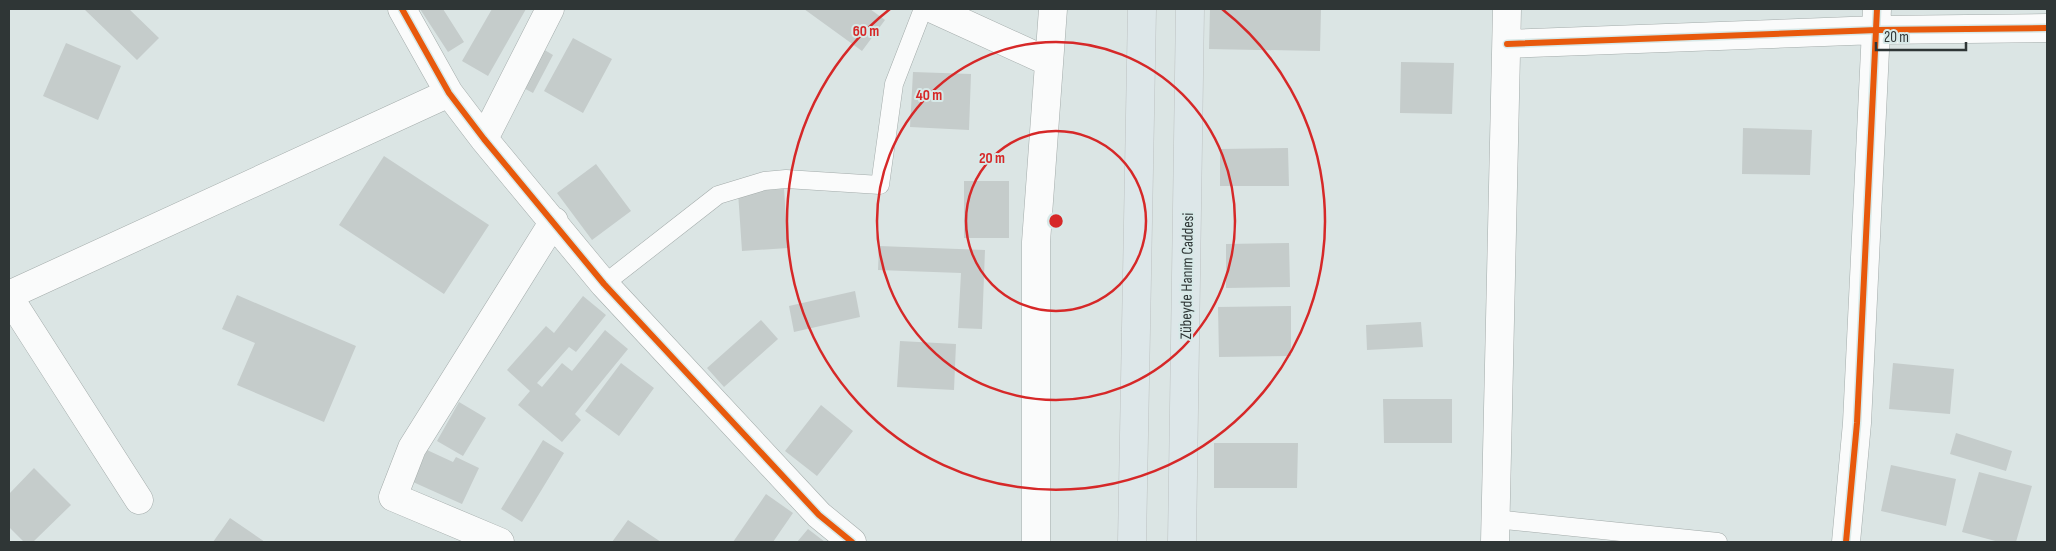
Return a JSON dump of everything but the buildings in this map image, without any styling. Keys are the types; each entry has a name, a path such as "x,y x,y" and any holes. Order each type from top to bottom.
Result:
{"main road":[{"path":"1132,542 1142,9"},
{"name":"Zübeyde Hanım Caddesi","path":"1182,542 1190,9"}],"street":[{"path":"402,9 449,93 484,139 554,221 604,284 819,516 852,542"},
{"path":"484,139 550,9"},
{"path":"933,9 1049,62"},
{"path":"1036,542 1036,242 1053,9"},
{"path":"1495,531 1507,9"},
{"path":"1507,44 1877,19 2047,28"},
{"path":"1846,542 1857,423 1877,19"},
{"path":"139,500 9,296 449,93"},
{"path":"500,542 393,497 412,448 554,221"}],"lane":[{"path":"604,284 718,195 741,186 786,179 880,185 894,84 923,9"},
{"path":"1495,531 1718,542"}],"cycle path":[{"path":"402,9 449,93 484,139 604,284 819,515 852,542"},
{"path":"1846,542 1857,423 1877,9"},
{"path":"1507,44 1877,30 2047,28"}]}
